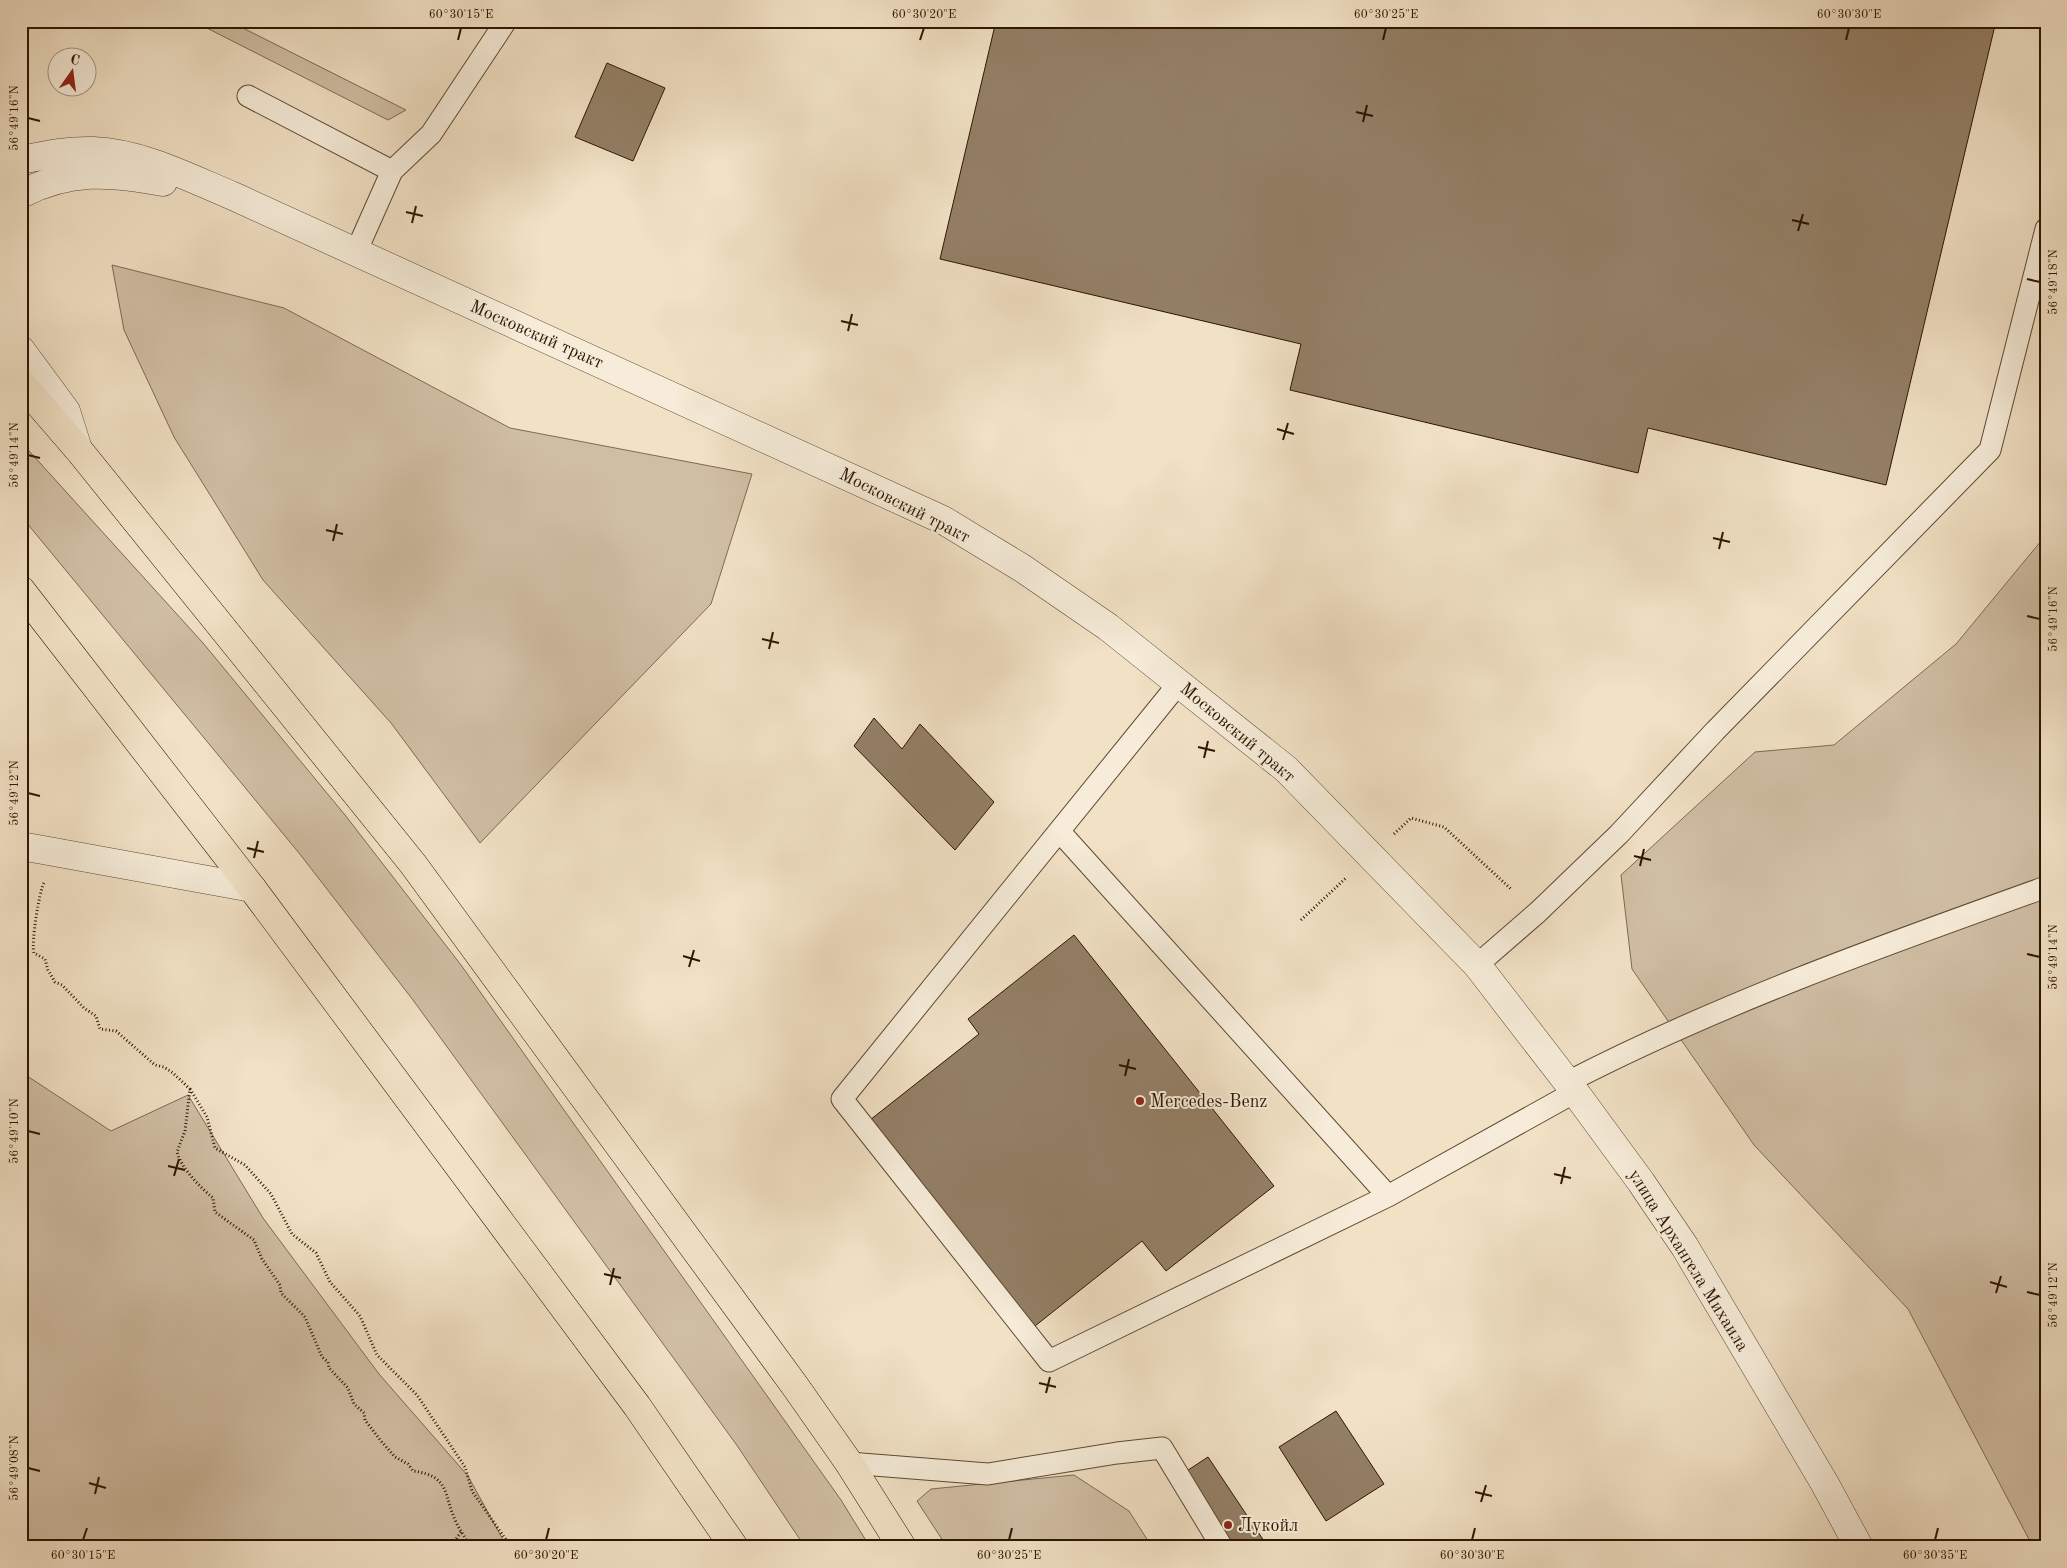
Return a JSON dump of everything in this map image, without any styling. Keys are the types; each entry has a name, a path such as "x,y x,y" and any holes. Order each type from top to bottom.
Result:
{"main road":[{"path":"21,382 78,449 413,864 849,1463 902,1547"},
{"path":"23,599 252,888 637,1406 734,1547"}],"street":[{"name":"Московский тракт","path":"21,160 65,152 95,151 122,156 175,172 233,196 943,520 1022,568 1100,621 1286,769 1477,965"},
{"name":"Московский тракт","path":"21,194 58,178 79,174 147,179 233,196"},
{"path":"21,350 66,411 78,449"},
{"path":"27,848 252,888"},
{"name":"улица Архангела Михаила","path":"1477,965 1572,1087 1642,1182 1685,1247 1825,1484 1859,1547"}],"lane":[{"path":"356,252 392,171 431,134 506,21"},
{"path":"248,96 392,171"},
{"path":"1477,965 1538,912 1619,834 1729,717 1990,450 2046,229"},
{"path":"1179,683 842,1099 1049,1361 1388,1196 1572,1087 1616,1058 1830,965 2046,887"},
{"path":"1060,832 1388,1196"},
{"path":"849,1463 988,1474 1117,1453 1162,1448 1222,1547"}],"path":[{"path":"27,848 44,882 39,893 32,946 34,953 45,959 54,982 62,985 84,1008 96,1016 100,1029 116,1031 155,1066 164,1067 174,1073 190,1089 207,1117 215,1148 246,1165 271,1194 292,1234 316,1253 330,1282 360,1316 377,1355 417,1395 465,1466 472,1491 511,1547"},
{"path":"190,1089 185,1131 177,1152 182,1163 195,1182 213,1198 215,1212 254,1240 262,1259 280,1285 281,1292 305,1317 322,1357 328,1362 329,1368 348,1388 354,1404 364,1413 365,1420 381,1441 395,1457 408,1464 413,1470 428,1473 441,1484 469,1547"},
{"path":"450,1547 462,1532"}],"shaded area":[{"path":"193,21 229,21 406,110 388,120"},
{"path":"112,265 284,308 510,428 752,474 711,604 480,843 391,723 263,580 174,437 124,330"},
{"path":"21,442 203,643 345,815 461,965 841,1500 870,1547 805,1547 736,1444 413,1000 299,853 21,516"},
{"path":"2046,535 2046,1547 2033,1547 1908,1309 1754,1145 1632,969 1621,875 1755,752 1834,745 1956,644"},
{"path":"21,1072 111,1131 188,1095 263,1218 379,1374 468,1476 507,1547 21,1547"},
{"path":"1074,1475 1129,1511 1152,1547 947,1547 917,1501 931,1489"}],"building":[{"path":"996,21 1996,21 1886,485 1648,428 1638,473 1290,390 1301,344 940,259"},
{"path":"607,63 665,88 633,161 575,137"},
{"path":"874,718 902,749 920,724 994,802 955,850 854,746"},
{"path":"1074,935 1274,1186 1166,1271 1142,1241 1035,1326 870,1120 979,1034 968,1019"},
{"path":"1336,1411 1384,1484 1326,1521 1279,1447"},
{"path":"1208,1457 1268,1547 1218,1547 1173,1480"}],"place":[{"name":"Mercedes-Benz","path":"1140,1101"},
{"name":"Лукойл","path":"1228,1525"}]}
